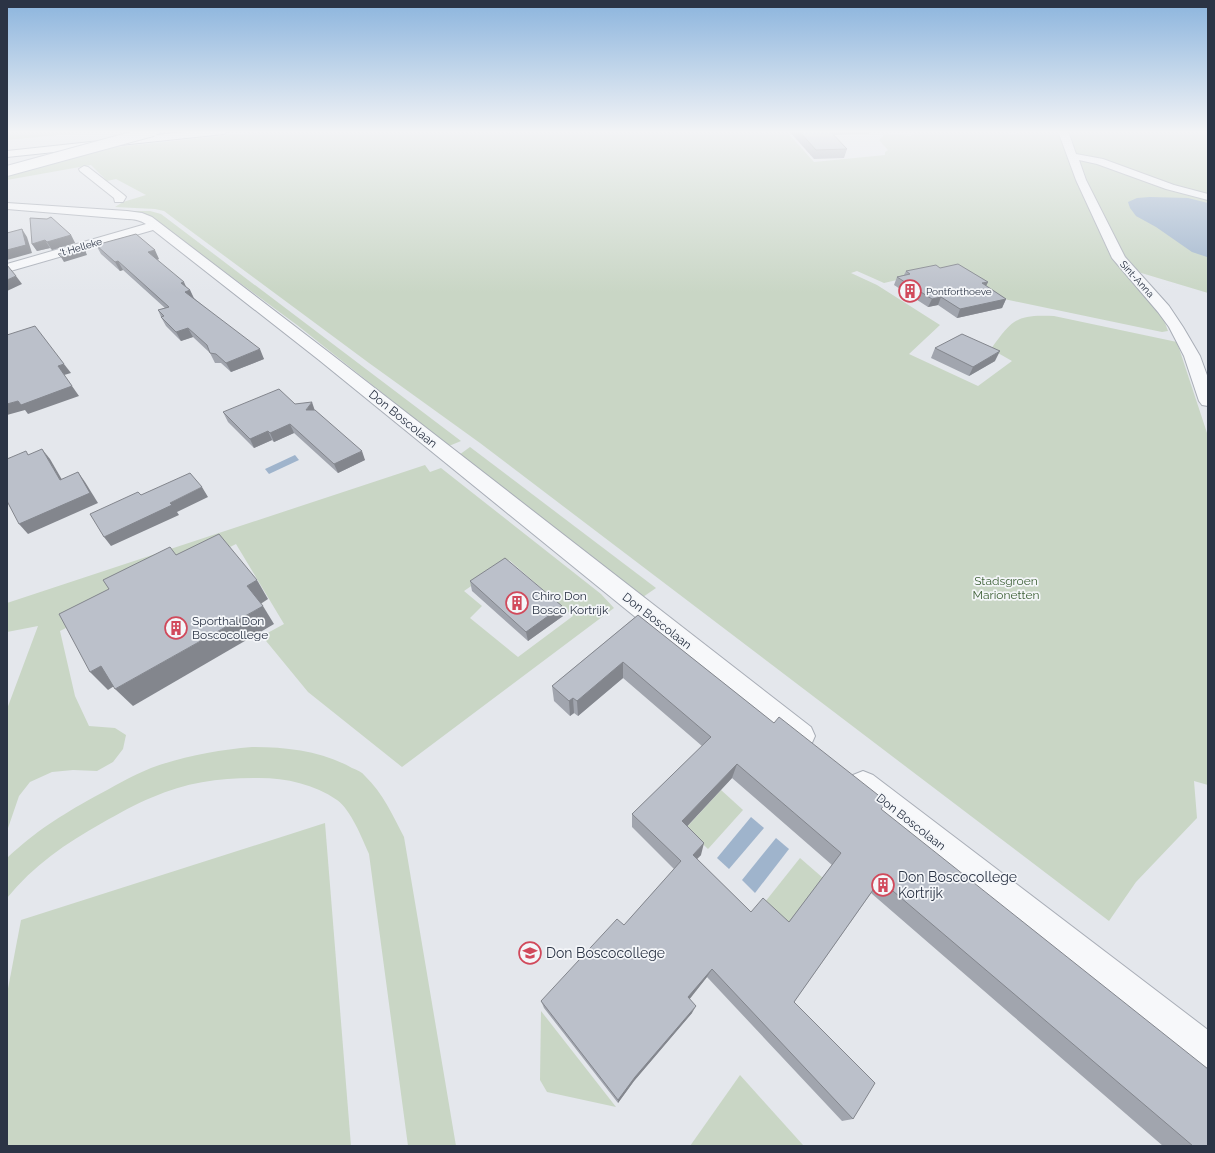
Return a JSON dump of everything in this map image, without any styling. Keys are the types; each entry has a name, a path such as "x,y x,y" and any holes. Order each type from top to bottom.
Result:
{"street":[{"path":"96,213 124,200 104,185"},
{"name":"Sint-Anna","path":"1084,185 1118,258 1164,309 1176,327 1192,356 1208,401"},
{"path":"1164,185 1208,197"},
{"name":"Don Boscolaan","path":"7,206 142,217 319,352 819,749"},
{"name":"'t Helleke","path":"7,268 155,226"},
{"name":"Don Boscolaan","path":"850,774 1208,1052"}],"green space":[{"name":"Stadsgroen Marionetten","path":"127,185 1208,185 1208,293 1138,272 1128,278 1162,315 1168,331 1162,332 1004,299 952,267 884,283 857,271 851,273 877,285 940,325 909,354 978,386 1012,361 991,349 1004,331 1016,321 1031,316 1054,316 1177,342 1208,436 1208,785 1194,781 1197,818 1136,882 1109,921 480,443 369,363 164,211 155,209 115,207 123,202 146,195"},
{"path":"121,211 150,211 161,214 461,441 449,446 297,325 149,216"},
{"path":"470,447 656,588 643,597 459,455"},
{"path":"425,465 430,472 441,468 601,594 614,608 402,767 308,692 262,636 284,624 236,544 60,631 75,696 89,726 115,728 126,735 123,749 113,762 97,771 73,770 52,772 30,782 19,796 7,831 7,709 38,626 7,632 7,603","holes":["509,560 573,616 518,657 470,618 482,606 464,591"]},
{"path":"252,747 304,751 341,762 364,775 377,790 392,813 404,837 456,1146 408,1146 369,854 356,825 347,810 337,800 328,794 297,782 264,778 215,780 177,788 133,806 63,847 39,865 7,898 7,858 38,832 70,811 136,774 151,768 201,754"},
{"path":"721,790 743,810 708,849 686,828"},
{"path":"325,823 351,1146 7,1146 7,994 21,920"},
{"path":"800,858 823,878 788,924 765,902"},
{"path":"541,1011 616,1107 547,1092 540,1080"},
{"path":"740,1075 803,1145 802,1146 690,1146"}],"water":[{"path":"1137,198 1188,198 1208,203 1208,258 1192,252 1156,227 1136,216 1130,208 1128,202"},
{"path":"295,455 299,460 269,474 265,469"},
{"path":"751,817 764,828 729,869 717,858"},
{"path":"776,838 789,849 755,893 742,880"}],"building":[{"path":"51,217 71,235 47,242 45,240 32,244 30,218 47,219"},
{"path":"22,229 26,245 7,250 7,233"},
{"path":"136,234 155,250 148,252 184,282 181,283 190,290 185,292 260,349 226,363 216,354 210,353 207,345 188,328 176,332 161,317 164,316 158,310 169,307 118,261 115,262 96,245"},
{"path":"81,247 85,250 61,257 58,254"},
{"path":"958,264 988,282 982,283 1006,299 960,309 941,297 932,299 897,277 910,274 906,271 936,265 940,268"},
{"path":"7,265 16,276 7,280"},
{"path":"35,326 64,364 58,366 72,386 21,405 18,401 7,404 7,335"},
{"path":"962,334 1000,351 973,367 935,348"},
{"path":"279,389 295,404 312,402 306,410 315,410 362,451 334,464 290,424 270,433 268,431 250,439 223,412"},
{"path":"42,449 60,480 78,472 90,493 19,524 7,501 7,459 26,451 28,455"},
{"path":"190,473 202,487 170,503 172,505 104,537 90,514 138,492 141,495"},
{"name":"Sporthal Don Boscocollege","path":"219,534 257,580 247,586 263,606 115,689 101,666 90,672 59,614 109,589 103,580 170,547 176,555"},
{"name":"Chiro Don Bosco Kortrijk","path":"505,558 562,606 526,632 470,581"},
{"path":"638,615 774,723 779,717 887,802 881,809 1208,1069 1208,1146 1193,1146 880,880 794,1002 875,1083 853,1119 712,969 688,997 696,1006 635,1077 618,1100 541,1001 617,919 624,925 681,861 632,814 711,737 623,662 577,701 573,698 569,701 552,686","holes":["737,764 841,853 789,922 763,898 751,912 693,855 704,843 682,821"]}],"place":[{"name":"Pontforthoeve","path":"910,291"},
{"name":"Chiro Don Bosco Kortrijk","path":"517,603"},
{"name":"Sporthal Don Boscocollege","path":"176,628"},
{"name":"Don Boscocollege Kortrijk","path":"883,885"},
{"name":"Don Boscocollege","path":"530,953"}]}
